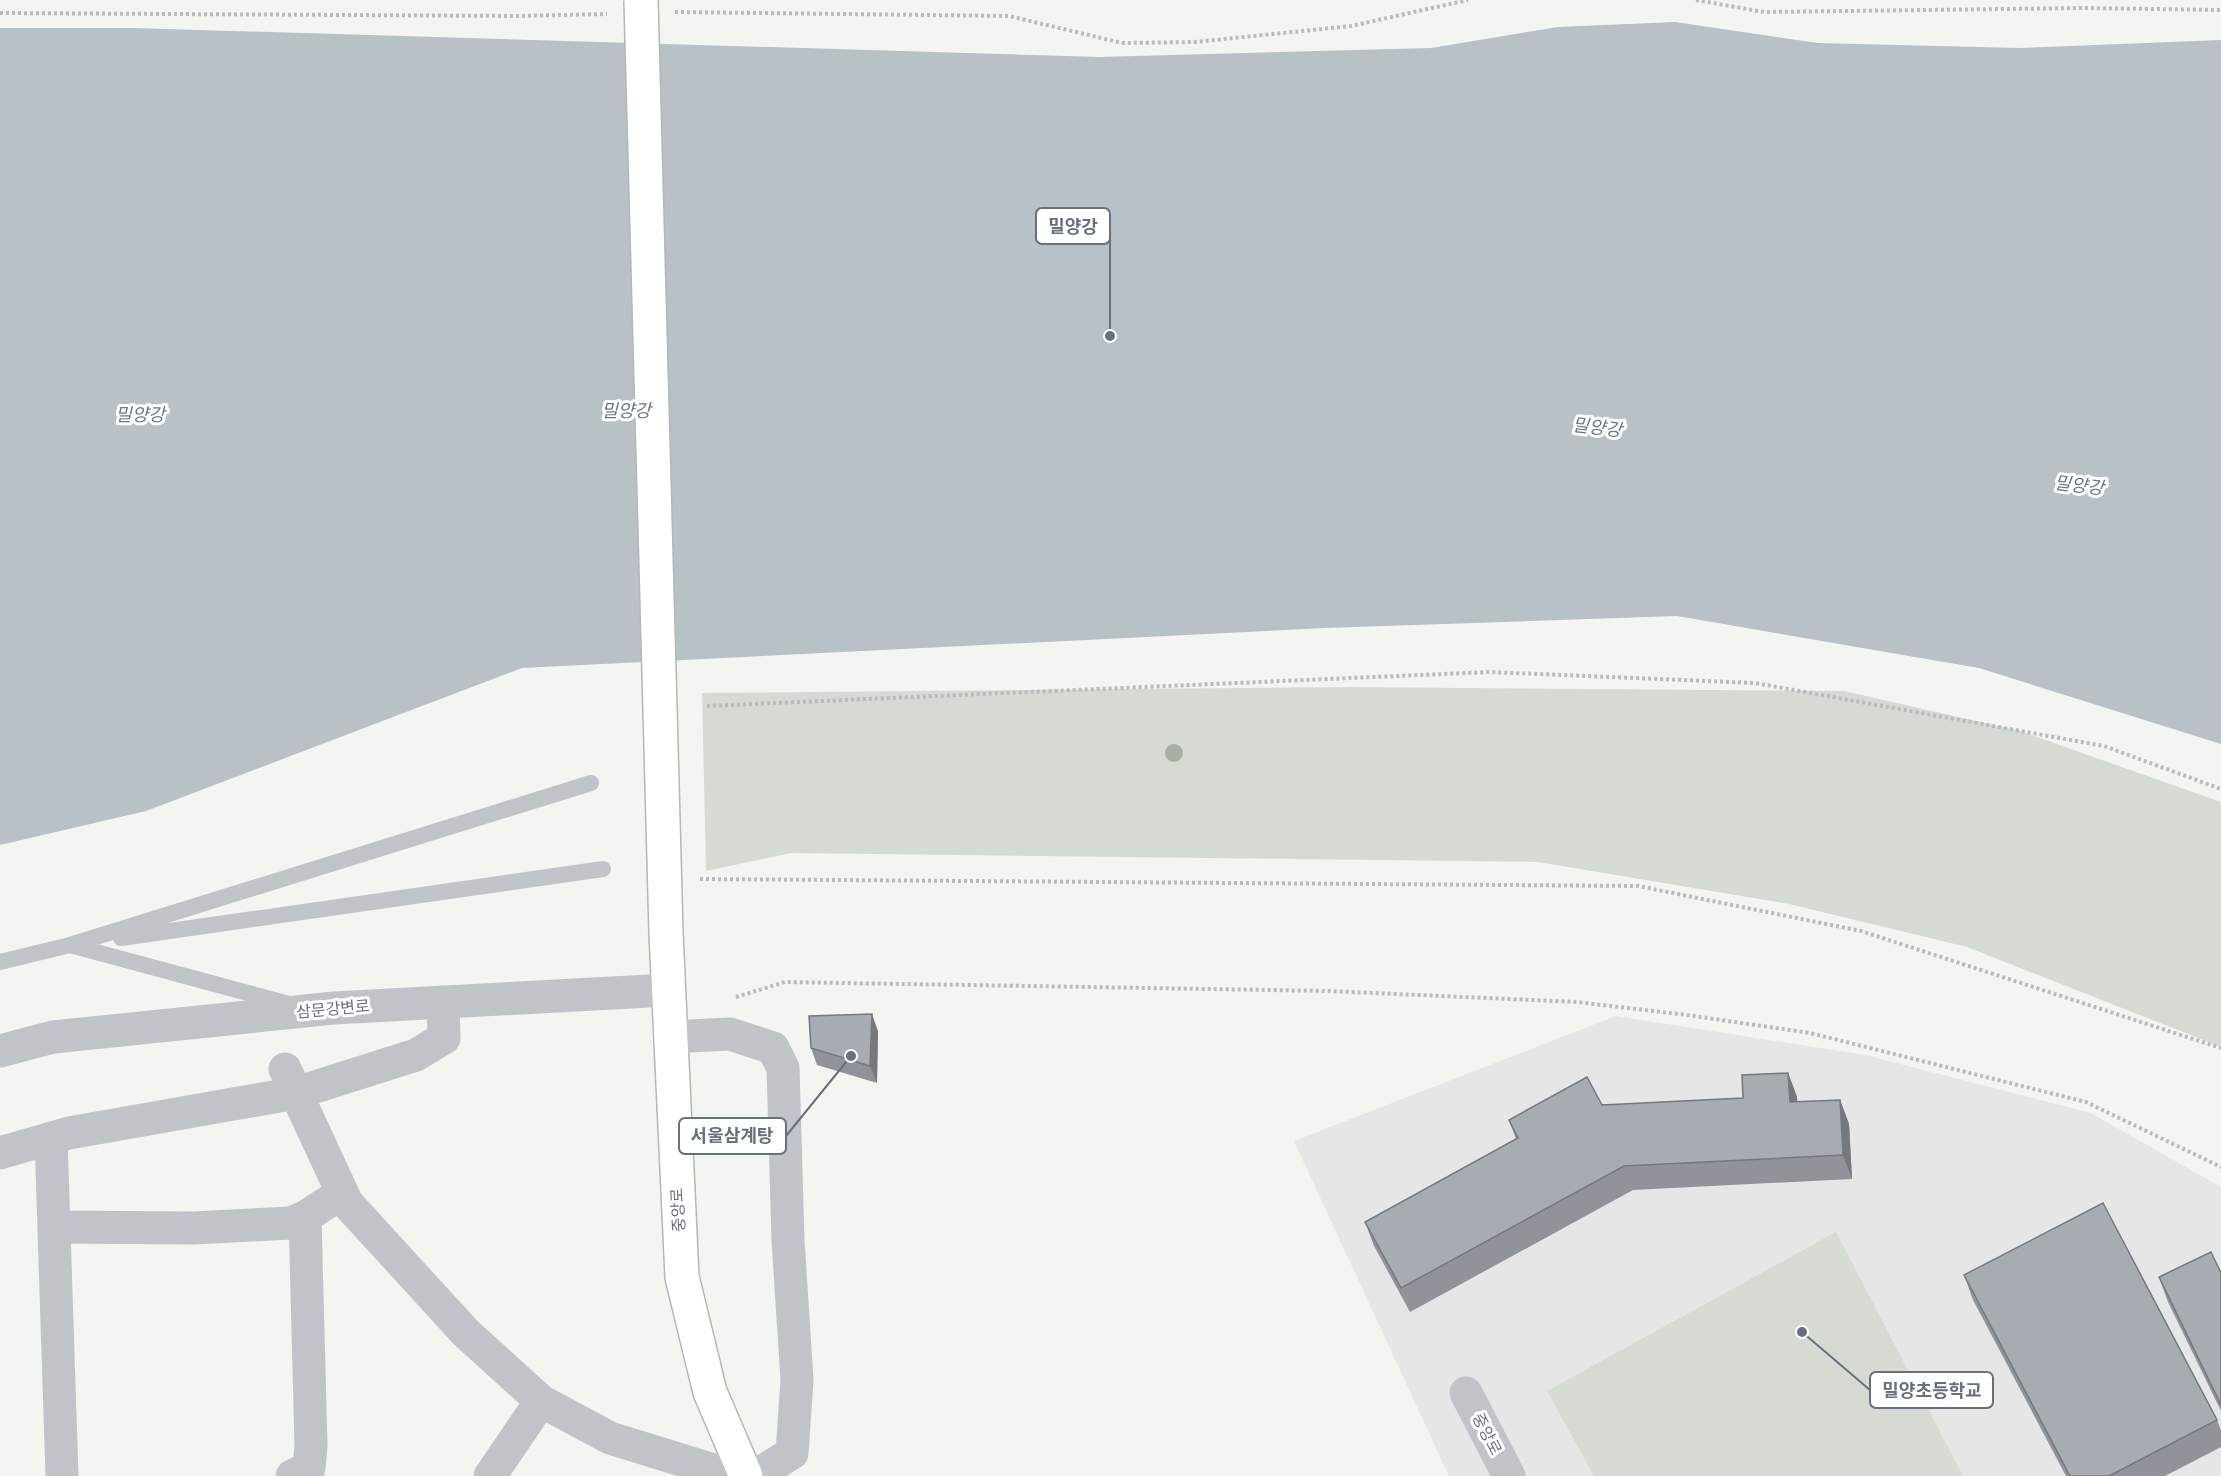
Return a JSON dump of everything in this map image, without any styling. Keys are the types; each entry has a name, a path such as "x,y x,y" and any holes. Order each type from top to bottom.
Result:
{"main road":[{"name":"중앙로","path":"641,0 666,933 682,1277 710,1392 746,1476"}],"street":[{"name":"삼문강변로","path":"0,1051 53,1037 314,1010 668,990"},
{"path":"0,1153 51,1138 291,1081 416,1055 444,1038 443,1002"},
{"path":"670,1037 730,1034 773,1048 783,1068 788,1240 796,1380 793,1443 792,1453 755,1476"},
{"path":"291,1081 347,1203 466,1333 541,1401 610,1438 733,1476"},
{"path":"51,1138 62,1476"},
{"path":"54,1227 194,1228 290,1223 305,1217 342,1193"},
{"path":"292,1476 309,1468 311,1445 305,1217"},
{"name":"중앙로","path":"1466,1393 1509,1476"},
{"path":"490,1476 541,1401"}],"lane":[{"path":"0,962 70,945 591,783"},
{"path":"70,945 603,869"},
{"path":"70,945 314,1010"}],"path":[{"path":"672,12 1009,16 1122,44 1195,42 1351,26 1468,0"},
{"path":"1696,0 1764,12 2085,8 2221,10"},
{"path":"0,13 235,12 516,16 612,13"},
{"path":"707,706 1489,672 1755,683 2104,746 2221,789"},
{"path":"697,879 1638,886 1861,931 2221,1048"},
{"path":"732,999 785,982 1329,992 1577,1002 1810,1032 2086,1102 2221,1167"}],"shaded area":[{"path":"1350,687 1844,691 2020,731 2221,802 2221,1047 1967,947 1789,904 1538,862 791,853 706,871 702,693"},
{"path":"1616,1016 1865,1055 2091,1113 2221,1187 2221,1476 1449,1476 1294,1141"},
{"path":"1836,1232 1963,1476 1594,1476 1547,1391"}],"water":[{"name":"밀양강","path":"1675,22 1818,43 2019,48 2221,40 2221,744 1979,668 1677,616 1325,628 522,668 146,811 0,845 0,28 134,28 1099,57 1431,48 1558,27"}],"building":[{"path":"872,1014 870,1066 811,1048 809,1016"},
{"path":"1788,1073 1790,1102 1840,1100 1843,1155 1624,1166 1401,1288 1365,1222 1518,1138 1509,1120 1587,1077 1602,1105 1743,1098 1742,1075"},
{"path":"2103,1203 2217,1420 2109,1476 2070,1476 1964,1275"},
{"path":"2211,1252 2221,1273 2221,1405 2159,1277"}],"place":[{"name":"밀양강","path":"1110,336"},
{"name":"서울삼계탕","path":"851,1056"},
{"name":"밀양초등학교","path":"1802,1332"}]}
